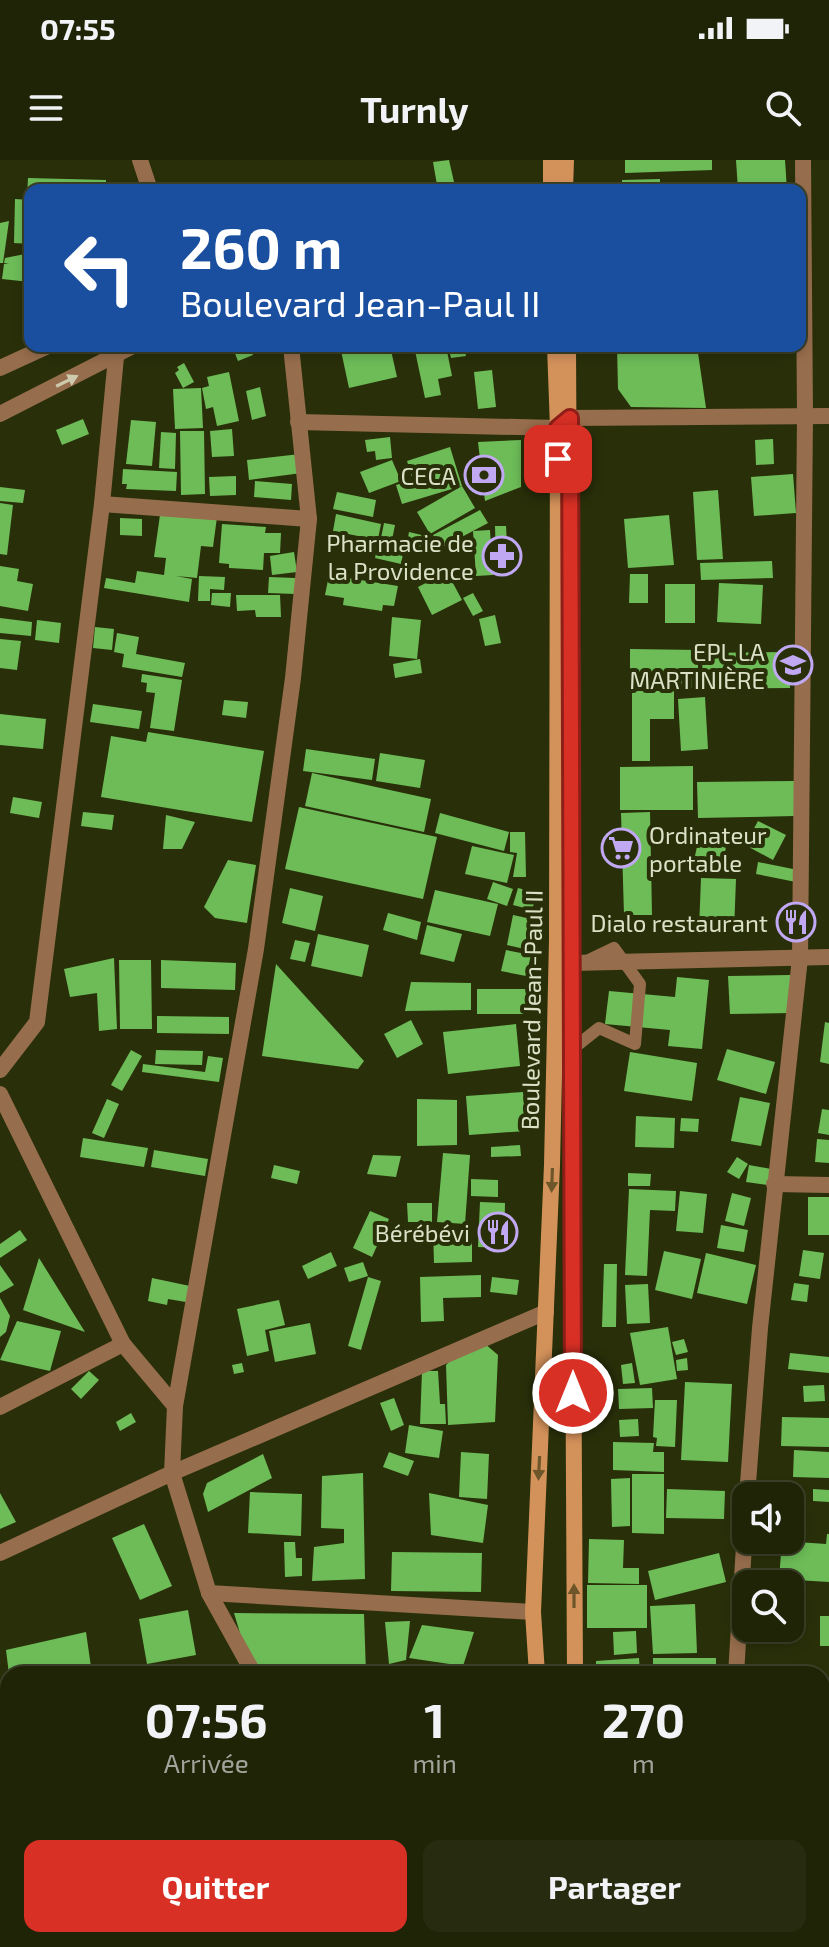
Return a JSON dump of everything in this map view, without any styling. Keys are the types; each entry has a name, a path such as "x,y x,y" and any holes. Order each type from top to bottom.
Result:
{"main road":[{"path":"551,160 551,184"},
{"path":"565,184 566,160"},
{"name":"Boulevard Jean-Paul II","path":"556,352 564,423 572,966 575,1666"},
{"name":"Boulevard Jean-Paul II","path":"536,1666 533,1612 552,1165 568,352"}],"street":[{"path":"140,160 148,184"},
{"path":"803,160 803,184"},
{"path":"0,368 35,352"},
{"path":"0,414 124,352"},
{"path":"250,1666 209,1593 172,1473 175,1406 256,949 293,678 309,519 292,352"},
{"path":"748,1482 774,1184 800,958 804,352"},
{"path":"0,1070 37,1022 102,504 116,357"},
{"path":"298,422 564,423 829,416"},
{"path":"102,504 309,519"},
{"path":"572,966 829,957"},
{"path":"0,1094 123,1344 175,1406"},
{"path":"774,1184 829,1185"},
{"path":"0,1553 172,1473 546,1312"},
{"path":"0,1407 123,1344"},
{"path":"736,1666 744,1554"},
{"path":"209,1593 533,1612"}],"lane":[{"path":"570,1051 599,1028 635,1044 640,984 614,948 572,966"}],"building":[{"path":"449,160 454,182 437,184 433,162"},
{"path":"625,160 712,160 712,170 625,173"},
{"path":"736,160 785,160 787,184 738,184"},
{"path":"28,178 106,180 106,184 28,184"},
{"path":"660,179 660,184 622,184 622,180"},
{"path":"15,199 24,200 24,244 14,243"},
{"path":"9,221 3,263 0,263 0,223"},
{"path":"24,254 24,281 2,279 4,264 9,264 4,263 5,258"},
{"path":"234,352 252,352 253,355 238,361"},
{"path":"341,352 391,352 397,377 349,388"},
{"path":"415,352 447,352 452,376 438,379 441,395 425,398"},
{"path":"450,352 465,352 466,356 451,358"},
{"path":"617,352 698,352 706,408 631,407 618,389"},
{"path":"184,363 194,382 183,388 175,373 179,370 177,367"},
{"path":"492,370 496,407 478,409 474,372"},
{"path":"229,372 239,421 217,426 213,407 206,409 202,388 209,386 207,377"},
{"path":"260,387 266,416 252,420 246,391"},
{"path":"201,388 203,428 175,429 173,389"},
{"path":"83,419 89,434 62,445 56,430"},
{"path":"131,420 156,422 152,466 126,464"},
{"path":"232,429 234,456 212,457 210,431"},
{"path":"180,431 204,431 205,494 181,495"},
{"path":"161,432 176,433 175,469 159,468"},
{"path":"390,437 392,458 376,460 375,451 367,452 365,440"},
{"path":"773,439 774,464 756,465 755,440"},
{"path":"521,440 521,487 485,501 478,442"},
{"path":"450,447 462,486 402,504 396,485 413,480 407,461"},
{"path":"300,454 302,473 249,480 247,460"},
{"path":"392,460 401,481 369,493 360,472"},
{"path":"123,469 177,472 176,491 126,489 127,484 122,484"},
{"path":"793,474 796,513 754,516 751,477"},
{"path":"236,476 236,495 210,496 209,477"},
{"path":"255,481 292,484 291,500 254,497"},
{"path":"462,486 475,508 430,534 417,512"},
{"path":"0,487 25,490 23,503 0,501"},
{"path":"718,490 723,559 697,560 693,492"},
{"path":"337,492 376,500 373,517 333,509"},
{"path":"0,503 13,505 7,555 0,554"},
{"path":"480,510 488,523 441,548 433,535"},
{"path":"336,514 381,524 377,544 404,549 401,564 375,558 377,549 371,548 373,539 333,531"},
{"path":"160,515 217,517 213,547 201,546 197,578 176,576 192,579 189,602 104,588 106,578 135,583 137,571 164,575 166,558 154,557"},
{"path":"669,515 674,565 628,568 624,519"},
{"path":"120,518 142,519 142,536 120,535"},
{"path":"384,523 395,525 391,545 380,543"},
{"path":"222,524 266,527 265,533 281,533 280,553 264,553 263,570 229,568 229,564 219,563"},
{"path":"495,526 506,526 508,562 496,563"},
{"path":"490,530 493,575 476,576 473,531"},
{"path":"409,532 430,537 426,552 406,548"},
{"path":"294,552 297,572 272,575 270,556"},
{"path":"772,561 773,578 701,580 700,563"},
{"path":"0,566 19,569 17,581 33,584 28,611 0,606"},
{"path":"447,572 462,600 432,615 418,587"},
{"path":"630,574 648,574 648,603 629,603"},
{"path":"329,575 398,586 394,606 383,605 382,611 343,605 344,598 325,595"},
{"path":"199,576 225,577 224,590 210,589 210,601 198,601"},
{"path":"269,577 295,578 295,594 268,593"},
{"path":"719,583 763,585 761,624 717,622"},
{"path":"665,584 695,584 695,623 665,623"},
{"path":"212,593 231,593 230,607 211,605"},
{"path":"473,593 483,611 473,616 463,598"},
{"path":"236,595 280,595 281,617 256,617 255,610 237,611"},
{"path":"495,615 501,643 485,646 479,619"},
{"path":"392,617 421,620 417,659 389,656"},
{"path":"0,618 32,622 31,636 0,633"},
{"path":"37,620 61,623 59,643 35,640"},
{"path":"95,627 114,629 112,650 93,648"},
{"path":"117,633 139,637 136,654 185,663 182,677 122,667 124,654 114,652"},
{"path":"0,639 21,641 17,670 0,668"},
{"path":"630,649 698,650 698,688 630,687"},
{"path":"790,652 790,688 703,689 702,653"},
{"path":"420,659 422,673 395,678 393,664"},
{"path":"142,674 182,680 174,731 150,728 155,693 146,692 147,683 141,682"},
{"path":"632,691 674,691 674,719 650,719 650,761 632,761"},
{"path":"705,697 708,749 681,751 678,699"},
{"path":"224,700 248,702 246,718 222,715"},
{"path":"93,704 142,711 139,729 90,722"},
{"path":"0,714 46,719 43,749 0,745"},
{"path":"148,732 264,751 252,822 101,797 111,736 146,742"},
{"path":"306,749 375,759 372,780 303,771"},
{"path":"380,753 425,760 420,788 376,781"},
{"path":"693,766 693,810 620,810 620,767"},
{"path":"312,773 431,799 424,832 305,806"},
{"path":"794,781 795,816 698,818 697,782"},
{"path":"13,797 42,802 39,818 10,813"},
{"path":"299,807 437,837 423,899 285,869"},
{"path":"83,812 114,815 112,830 81,826"},
{"path":"650,812 652,915 624,915 621,813"},
{"path":"440,813 509,832 504,851 435,833"},
{"path":"166,815 195,822 182,849 163,849"},
{"path":"758,821 786,835 773,860 745,845"},
{"path":"510,832 525,832 526,877 513,877 517,853 510,852"},
{"path":"700,832 728,837 723,862 695,856"},
{"path":"472,846 514,855 507,883 465,874"},
{"path":"228,860 256,865 247,923 215,918 204,907"},
{"path":"758,862 798,870 796,882 756,874"},
{"path":"701,878 736,879 734,931 699,930"},
{"path":"493,882 513,889 507,906 487,899"},
{"path":"290,888 323,896 315,931 282,923"},
{"path":"518,888 537,893 532,910 513,905"},
{"path":"435,890 498,904 490,936 427,922"},
{"path":"388,913 421,922 417,940 383,930"},
{"path":"513,915 536,920 529,950 507,945"},
{"path":"427,925 462,934 454,962 420,954"},
{"path":"318,934 369,945 362,977 311,966"},
{"path":"295,940 310,943 305,962 290,959"},
{"path":"506,950 531,955 526,976 501,971"},
{"path":"114,958 117,1029 99,1031 97,993 70,997 64,969"},
{"path":"119,960 151,960 152,1029 120,1029"},
{"path":"161,960 236,963 235,990 161,988"},
{"path":"276,964 364,1061 358,1069 262,1056"},
{"path":"790,975 791,1013 730,1014 728,976"},
{"path":"677,977 709,980 702,1049 668,1046 670,1030 605,1024 609,991 675,997"},
{"path":"411,982 471,983 471,1010 405,1011"},
{"path":"477,989 531,989 531,1014 477,1014"},
{"path":"157,1016 229,1017 229,1034 157,1033"},
{"path":"411,1020 423,1044 397,1058 384,1034"},
{"path":"825,1022 829,1023 829,1064 820,1062"},
{"path":"516,1024 520,1066 448,1074 443,1032"},
{"path":"727,1049 775,1062 766,1094 717,1080"},
{"path":"131,1050 142,1056 122,1091 111,1085"},
{"path":"156,1050 203,1051 202,1065 155,1064"},
{"path":"630,1052 697,1063 692,1101 624,1091"},
{"path":"208,1056 223,1058 219,1082 142,1072 143,1064 205,1072"},
{"path":"523,1092 526,1131 469,1135 466,1096"},
{"path":"740,1097 770,1103 761,1146 731,1141"},
{"path":"107,1099 119,1104 104,1138 92,1133"},
{"path":"417,1099 457,1100 457,1145 417,1146"},
{"path":"822,1109 829,1110 829,1135 818,1133"},
{"path":"636,1116 675,1118 674,1148 635,1147"},
{"path":"681,1118 699,1119 698,1132 680,1131"},
{"path":"83,1138 148,1148 144,1167 80,1157"},
{"path":"817,1139 829,1140 829,1163 815,1162"},
{"path":"520,1145 521,1156 491,1157 491,1147"},
{"path":"154,1150 208,1159 205,1176 151,1167"},
{"path":"443,1153 470,1155 465,1224 437,1222"},
{"path":"373,1155 401,1156 396,1177 367,1174"},
{"path":"737,1157 748,1164 739,1179 727,1172"},
{"path":"274,1165 300,1171 297,1184 271,1178"},
{"path":"749,1165 771,1169 768,1185 746,1182"},
{"path":"628,1173 651,1174 650,1186 628,1186"},
{"path":"471,1179 498,1180 498,1197 471,1196"},
{"path":"629,1189 676,1191 675,1211 650,1210 647,1276 625,1275"},
{"path":"680,1191 707,1194 703,1233 676,1231"},
{"path":"732,1193 751,1198 744,1226 725,1221"},
{"path":"808,1197 829,1197 829,1235 808,1235"},
{"path":"480,1202 505,1203 504,1248 478,1247"},
{"path":"407,1203 432,1203 432,1222 408,1222"},
{"path":"370,1211 389,1219 372,1257 353,1248"},
{"path":"721,1225 748,1230 744,1252 717,1248"},
{"path":"20,1230 27,1240 0,1258 0,1244"},
{"path":"472,1230 472,1262 434,1263 433,1231"},
{"path":"803,1250 824,1253 820,1279 799,1276"},
{"path":"664,1251 701,1259 692,1299 655,1290"},
{"path":"331,1252 337,1266 308,1279 302,1266"},
{"path":"706,1253 756,1265 747,1304 697,1293"},
{"path":"39,1258 85,1332 23,1310"},
{"path":"363,1262 368,1276 349,1282 344,1268"},
{"path":"604,1264 617,1264 616,1327 602,1327"},
{"path":"0,1265 14,1285 0,1293"},
{"path":"481,1275 481,1297 443,1298 444,1321 421,1322 420,1277"},
{"path":"368,1277 381,1281 361,1350 348,1346"},
{"path":"492,1277 519,1280 517,1295 490,1292"},
{"path":"152,1278 190,1286 186,1302 168,1299 167,1305 148,1301"},
{"path":"794,1283 809,1285 807,1302 791,1300"},
{"path":"648,1284 650,1323 627,1324 625,1285"},
{"path":"0,1298 10,1316 6,1332 0,1337"},
{"path":"279,1300 285,1325 265,1330 269,1351 247,1356 237,1309"},
{"path":"17,1321 61,1331 50,1371 0,1360"},
{"path":"310,1323 316,1354 275,1362 269,1331"},
{"path":"668,1327 677,1379 640,1385 630,1333"},
{"path":"684,1339 688,1352 676,1355 672,1342"},
{"path":"484,1343 498,1355 495,1422 448,1425 446,1365 453,1358"},
{"path":"790,1353 829,1357 829,1373 788,1369"},
{"path":"687,1358 688,1370 677,1371 676,1360"},
{"path":"242,1363 244,1372 234,1374 232,1365"},
{"path":"632,1363 635,1383 623,1384 621,1365"},
{"path":"89,1371 99,1380 81,1399 71,1389"},
{"path":"422,1371 438,1371 440,1404 445,1404 446,1424 420,1424"},
{"path":"685,1382 732,1384 728,1462 681,1460"},
{"path":"824,1385 825,1401 804,1402 803,1386"},
{"path":"652,1388 653,1408 619,1409 618,1389"},
{"path":"394,1398 404,1425 391,1431 380,1403"},
{"path":"655,1400 677,1400 675,1447 656,1446 657,1438 653,1437"},
{"path":"131,1413 136,1422 120,1431 116,1422"},
{"path":"782,1417 829,1418 829,1447 781,1446"},
{"path":"638,1419 639,1436 620,1437 619,1420"},
{"path":"409,1425 443,1431 439,1458 405,1453"},
{"path":"613,1442 654,1443 653,1452 664,1452 664,1472 613,1470"},
{"path":"794,1450 829,1452 829,1478 793,1477"},
{"path":"389,1452 414,1461 408,1476 383,1467"},
{"path":"461,1452 489,1454 487,1499 459,1497"},
{"path":"263,1454 272,1478 208,1512 203,1494 207,1483"},
{"path":"363,1473 365,1579 312,1581 314,1547 344,1543 344,1529 321,1528 322,1476"},
{"path":"632,1474 664,1474 664,1534 632,1533"},
{"path":"630,1478 630,1526 612,1527 611,1479"},
{"path":"667,1489 725,1491 724,1519 666,1518"},
{"path":"813,1489 829,1490 829,1502 813,1501"},
{"path":"250,1492 302,1494 301,1536 248,1533"},
{"path":"0,1493 16,1522 0,1529"},
{"path":"429,1493 488,1505 483,1543 431,1535"},
{"path":"144,1524 172,1586 140,1600 112,1538"},
{"path":"829,1534 829,1582 804,1580 804,1570 780,1570 781,1554 804,1554 804,1542 826,1544"},
{"path":"589,1539 624,1540 623,1568 639,1568 639,1584 588,1583"},
{"path":"284,1542 295,1542 296,1558 302,1558 302,1576 285,1577"},
{"path":"392,1552 482,1553 481,1592 391,1591"},
{"path":"719,1553 726,1582 655,1600 648,1571"},
{"path":"587,1585 647,1585 647,1628 587,1628"},
{"path":"695,1604 697,1653 653,1654 650,1606"},
{"path":"188,1610 196,1655 147,1664 139,1619"},
{"path":"234,1613 364,1614 366,1666 250,1666"},
{"path":"820,1616 829,1616 829,1646 820,1646"},
{"path":"410,1621 406,1660 389,1664 385,1622"},
{"path":"422,1625 474,1632 463,1666 409,1658"},
{"path":"636,1631 637,1653 614,1655 613,1632"},
{"path":"86,1632 91,1666 8,1666 6,1650"},
{"path":"639,1658 640,1666 596,1666 596,1661"},
{"path":"653,1658 716,1658 716,1666 653,1666"}],"place":[{"name":"CECA","path":"484,475"},
{"name":"Pharmacie de la Providence","path":"502,556"},
{"name":"EPL LA MARTINIÈRE","path":"793,665"},
{"name":"Ordinateur portable","path":"621,848"},
{"name":"Dialo restaurant","path":"796,922"},
{"name":"Bérébévi","path":"498,1232"}],"route":[{"path":"558,459 558,428 570,418 573,1393"}]}
